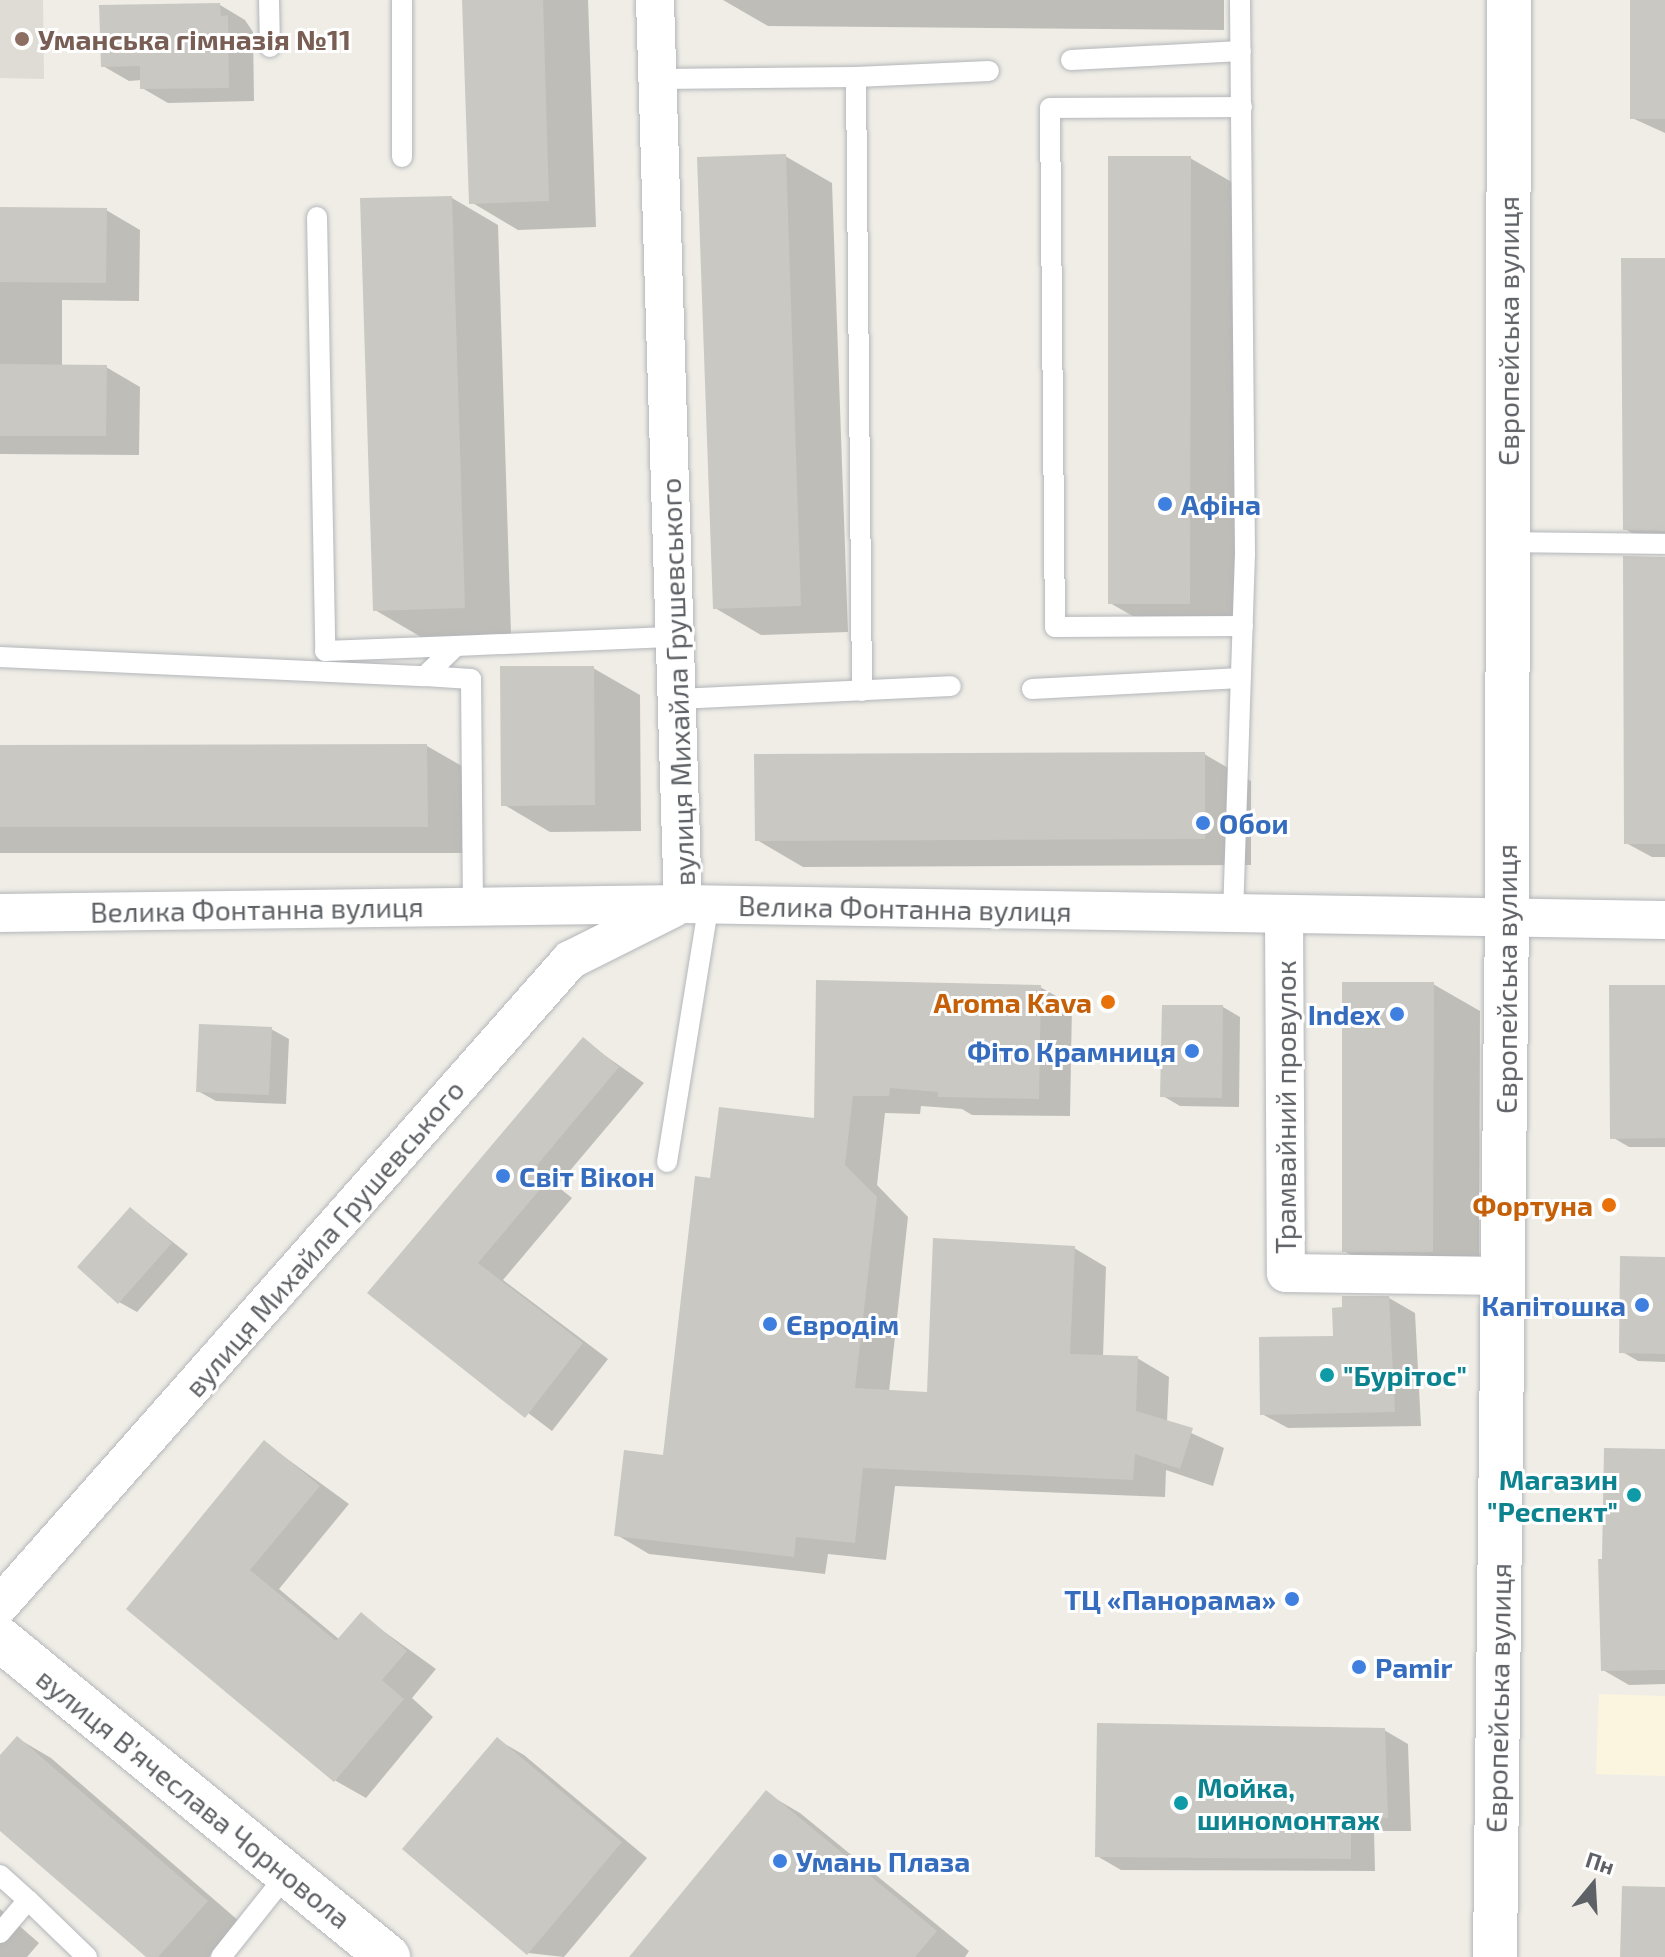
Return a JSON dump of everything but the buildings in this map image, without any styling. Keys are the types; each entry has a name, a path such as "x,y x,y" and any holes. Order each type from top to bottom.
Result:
{"main road":[{"name":"Європейська вулиця","path":"1495,1957 1507,920 1509,0"},
{"name":"вулиця В’ячеслава Чорновола","path":"0,1639 388,1957"}],"street":[{"name":"вулиця Михайла Грушевського","path":"0,1605 570,960 696,904 677,699 655,0"},
{"name":"Велика Фонтанна вулиця","path":"0,913 696,904 1507,920 1665,920"},
{"name":"Трамвайний провулок","path":"1284,915 1286,1273 1504,1276"}],"lane":[{"path":"269,0 270,47"},
{"path":"402,0 402,157"},
{"path":"1233,915 1243,626 1240,0"},
{"path":"1071,60 1241,51"},
{"path":"658,79 856,77 989,71"},
{"path":"856,77 862,691"},
{"path":"1242,107 1050,108 1055,627 1243,626"},
{"path":"317,217 325,651 675,637"},
{"path":"1508,542 1665,544"},
{"path":"425,676 456,646"},
{"path":"0,657 471,679 473,907"},
{"path":"1032,689 1241,678"},
{"path":"677,699 951,686"},
{"path":"667,1162 696,904"},
{"path":"221,1957 287,1874"},
{"path":"0,1875 87,1957"},
{"path":"0,1933 28,1900"}],"shaded area":[{"name":"Уманська гімназія №11","path":"0,0 43,0 44,79 0,78"},
{"path":"1599,1694 1665,1696 1665,1776 1596,1774"}],"place":[{"name":"Уманська гімназія №11","path":"22,39"},
{"name":"Афіна","path":"1165,504"},
{"name":"Обои","path":"1203,823"},
{"name":"Aroma Kava","path":"1108,1002"},
{"name":"Index","path":"1397,1014"},
{"name":"Фіто Крамниця","path":"1192,1051"},
{"name":"Світ Вікон","path":"503,1176"},
{"name":"Фортуна","path":"1609,1205"},
{"name":"Капітошка","path":"1642,1305"},
{"name":"Євродім","path":"770,1324"},
{"name":"\"Бурітос\"","path":"1327,1375"},
{"name":"Магазин \"Респект\"","path":"1634,1495"},
{"name":"ТЦ «Панорама»","path":"1292,1599"},
{"name":"Pamir","path":"1359,1667"},
{"name":"Мойка, шиномонтаж","path":"1181,1803"},
{"name":"Умань Плаза","path":"780,1861"}]}
